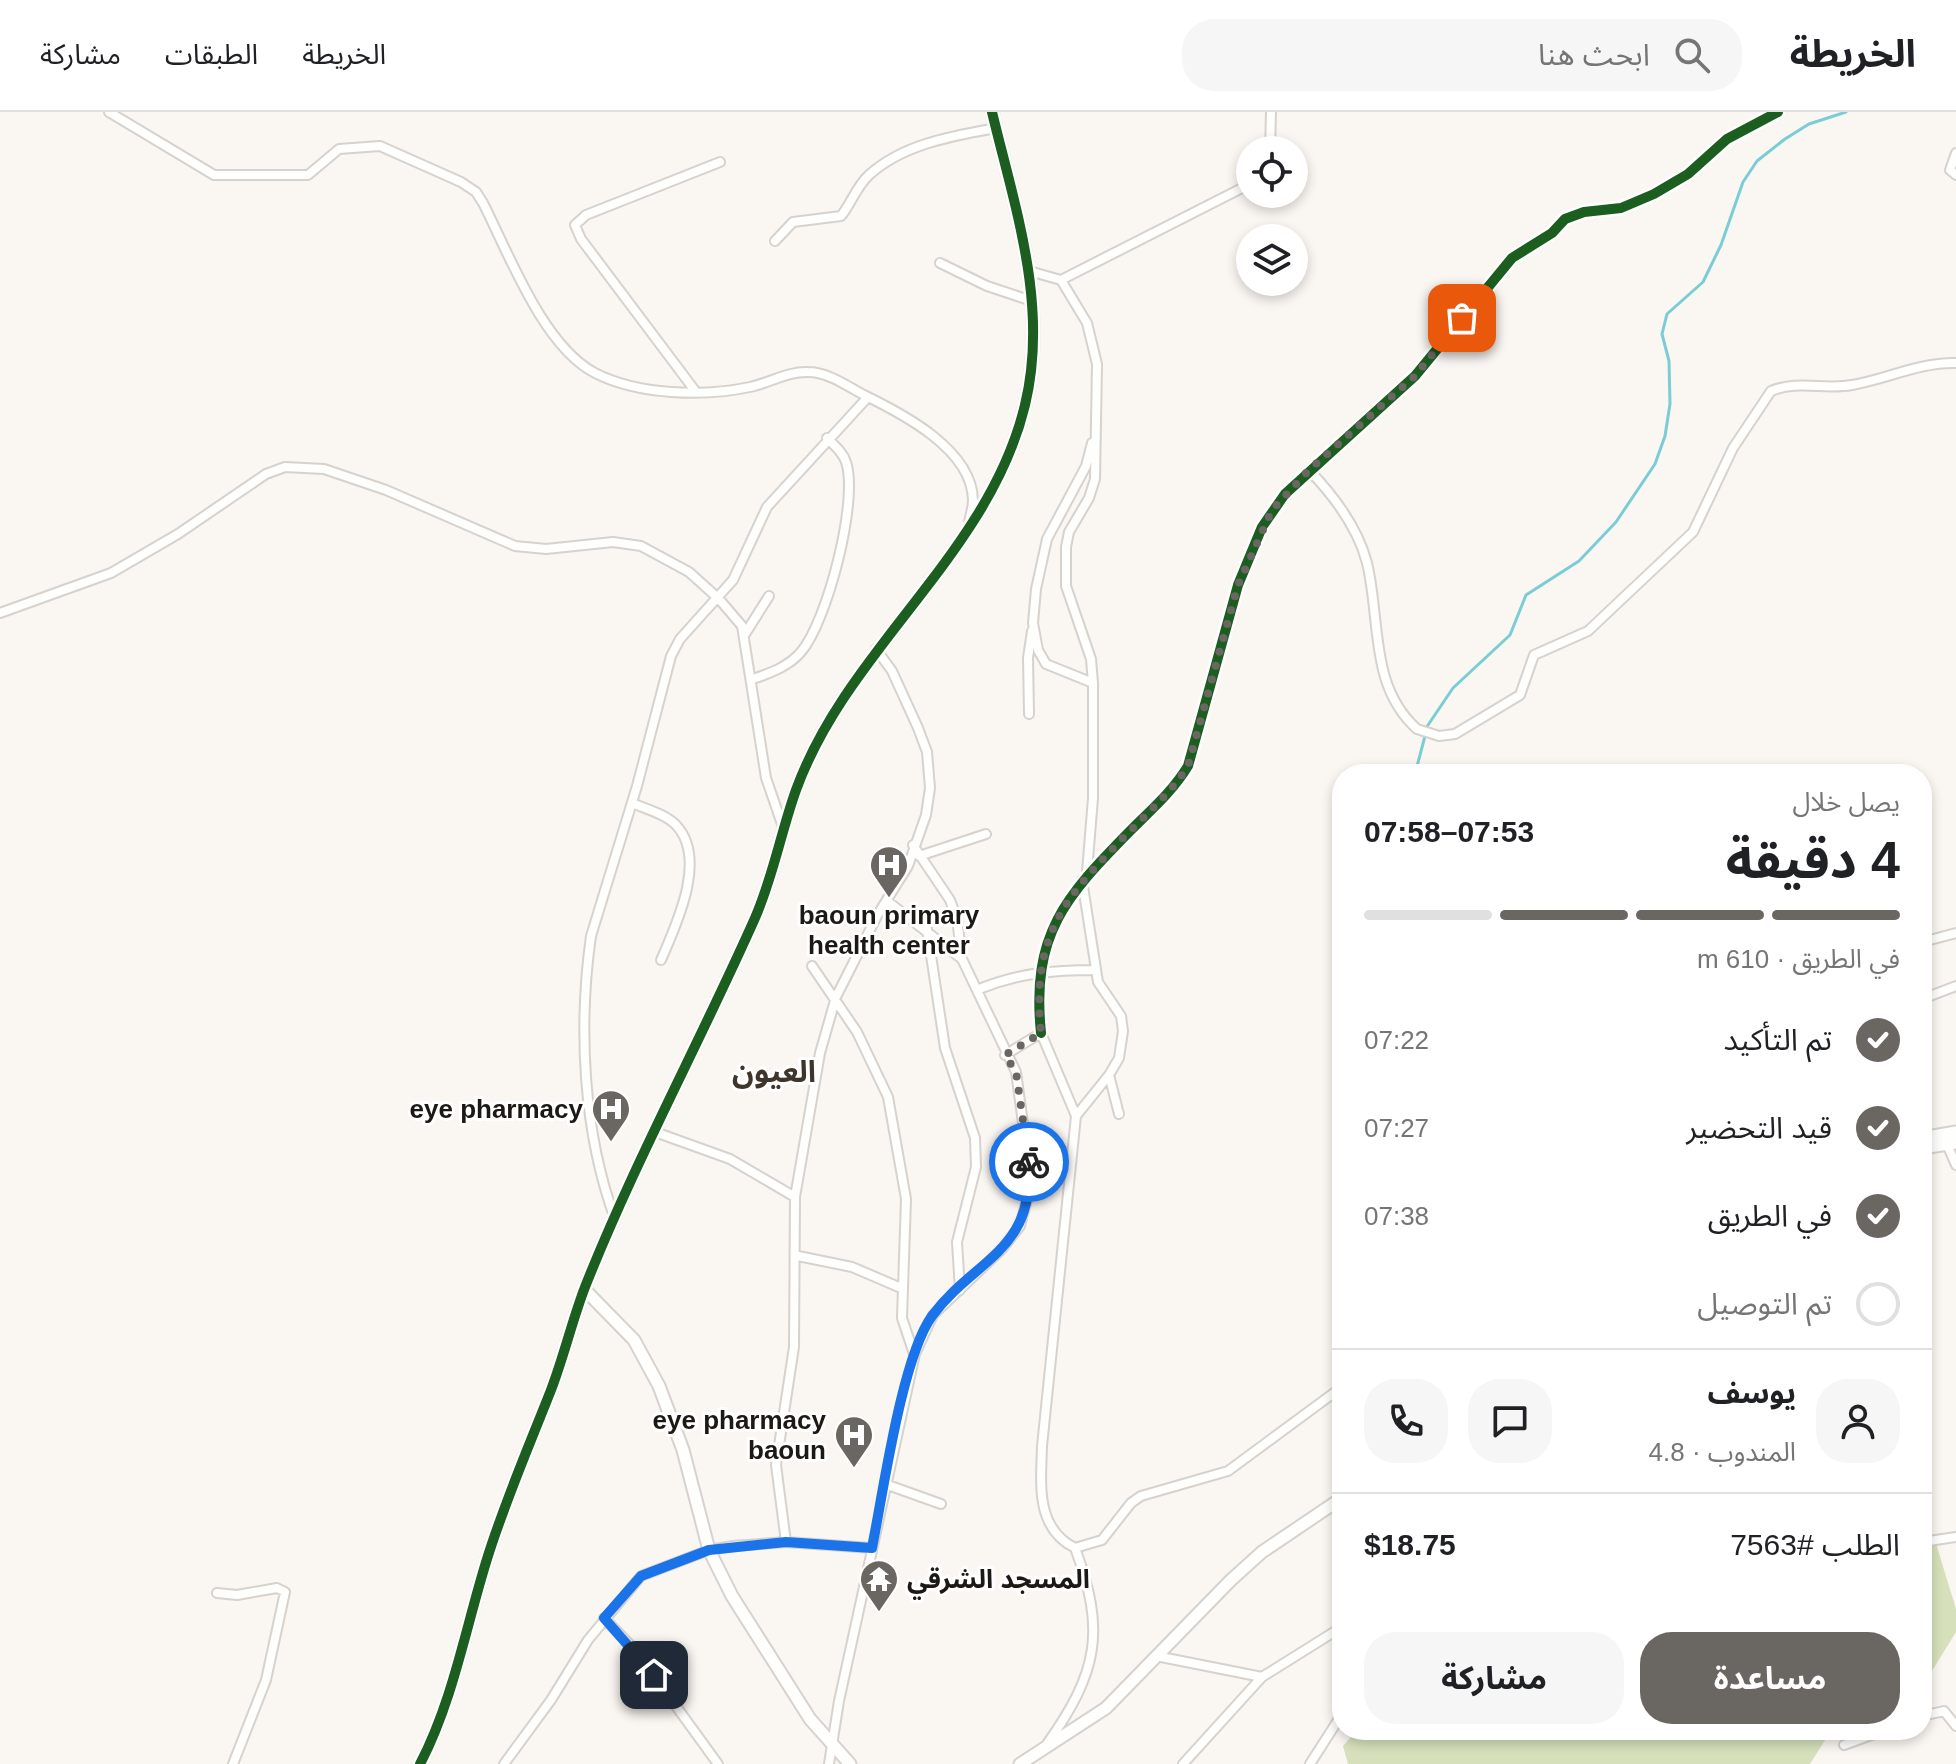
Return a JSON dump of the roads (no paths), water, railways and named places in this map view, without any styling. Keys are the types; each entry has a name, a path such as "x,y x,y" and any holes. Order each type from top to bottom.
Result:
{"street":[{"path":"109,112 214,175 308,175 339,149 372,145 461,182 476,192 483,203 549,328 567,352 589,369 614,381 696,392 748,387 812,372 908,417 956,462 973,498 968,529"},
{"path":"420,1764 448,1691 505,1505 553,1385 584,1289 756,917 796,791 838,709 876,648 908,613 968,529 1000,475 1018,429 1031,377 1032,301 1029,271 992,112"},
{"path":"1270,136 1271,112"},
{"path":"1332,1394 1228,1471 1141,1496 1131,1503 1102,1540 1075,1548 1062,1542 1048,1526 1041,1480 1048,1378 1076,1116 1041,1033 1040,970 1053,927 1085,876 1173,790 1188,766 1234,598 1262,527 1272,510 1309,470 1415,376 1512,258 1552,233 1565,219 1584,212 1621,208 1654,194 1688,174 1727,139 1778,112"},
{"path":"775,241 793,222 842,216 870,174 898,156 939,139 996,128"},
{"path":"1956,153 1950,170 1956,175"},
{"path":"696,392 581,239 575,225 586,215 720,162"},
{"path":"1061,280 1236,191"},
{"path":"940,263 987,286 1032,301"},
{"path":"1029,271 1061,280 1076,302 1095,347 1095,479 1089,498 1069,532 1066,586 1091,659 1093,683 1093,798 1085,876 1096,970 1101,992 1122,1020 1123,1047 1109,1075 1076,1116"},
{"path":"1309,470 1332,494 1364,553 1387,690 1417,729 1448,735 1520,695 1534,655 1588,631 1693,532 1733,448 1771,391 1793,385 1851,385 1914,368 1956,363"},
{"path":"615,1220 597,1156 587,1070 585,995 591,936 632,803 671,656 680,639 733,580 767,507 827,438 868,397"},
{"path":"753,679 785,666 806,645 835,570 847,511 848,466 827,438"},
{"path":"1029,714 1028,658 1047,539 1086,466 1093,439"},
{"path":"0,613 111,573 178,534 266,474 285,467 324,469 386,490 515,546 546,549 621,542 641,546 689,572 719,599 745,634 766,778 785,833"},
{"path":"745,634 769,596"},
{"path":"1033,623 1038,650 1046,664 1093,683"},
{"path":"786,1542 776,1465 792,1378 798,1256 795,1197 820,1053 836,997 908,866 926,815 930,788 927,752 892,671 876,648"},
{"path":"632,803 674,824 690,855 682,899 661,960"},
{"path":"919,856 986,834"},
{"path":"913,845 950,900 957,919 962,959"},
{"path":"829,1764 885,1484 915,1354 933,1315 1012,1237 1024,1215 1028,1196 1025,1126 1016,1072 1005,1055 979,989 962,959 887,901"},
{"path":"927,929 945,1048 975,1138 976,1167 957,1242 960,1290"},
{"path":"1932,939 1956,933"},
{"path":"812,966 836,997 884,1083 906,1199 901,1288 904,1329 915,1354"},
{"path":"979,989 1013,975 1040,970 1096,970"},
{"path":"1932,995 1956,986"},
{"path":"1005,1055 1041,1033"},
{"path":"1109,1075 1119,1114"},
{"path":"655,1132 730,1159 795,1197"},
{"path":"1951,1139 1956,1165"},
{"path":"798,1256 852,1267 901,1288"},
{"path":"584,1289 634,1340 659,1386 683,1450 709,1550 732,1596 810,1719 850,1764"},
{"path":"885,1484 941,1504"},
{"path":"1044,1748 1106,1708 1262,1552 1332,1505"},
{"path":"1932,1541 1956,1537"},
{"path":"504,1764 604,1618 641,1576 709,1550 786,1542 872,1548"},
{"path":"1020,1764 1037,1760 1078,1700 1091,1655 1092,1601 1075,1548"},
{"path":"217,1593 237,1595 277,1588 285,1592 266,1680 233,1764"},
{"path":"604,1618 636,1651 718,1764"},
{"path":"1183,1764 1262,1677 1332,1633"},
{"path":"1156,1656 1262,1677"},
{"path":"1932,1714 1944,1711 1956,1726"},
{"path":"1310,1764 1332,1730"},
{"path":"1844,1745 1858,1740"}],"waterway":[{"path":"1426,728 1453,688 1510,635 1526,595 1579,561 1616,522 1655,464 1665,436 1670,404 1669,361 1662,334 1667,314 1703,282 1721,245 1743,182 1757,161 1809,124 1846,112"},
{"path":"1418,764 1425,736"}],"place":[{"name":"baoun primary health center","path":"889,899"},
{"name":"eye pharmacy","path":"611,1143"},
{"name":"eye pharmacy baoun","path":"854,1469"},
{"name":"المسجد الشرقي","path":"879,1613"}],"district":[{"name":"العيون","path":"774,1072"}]}
